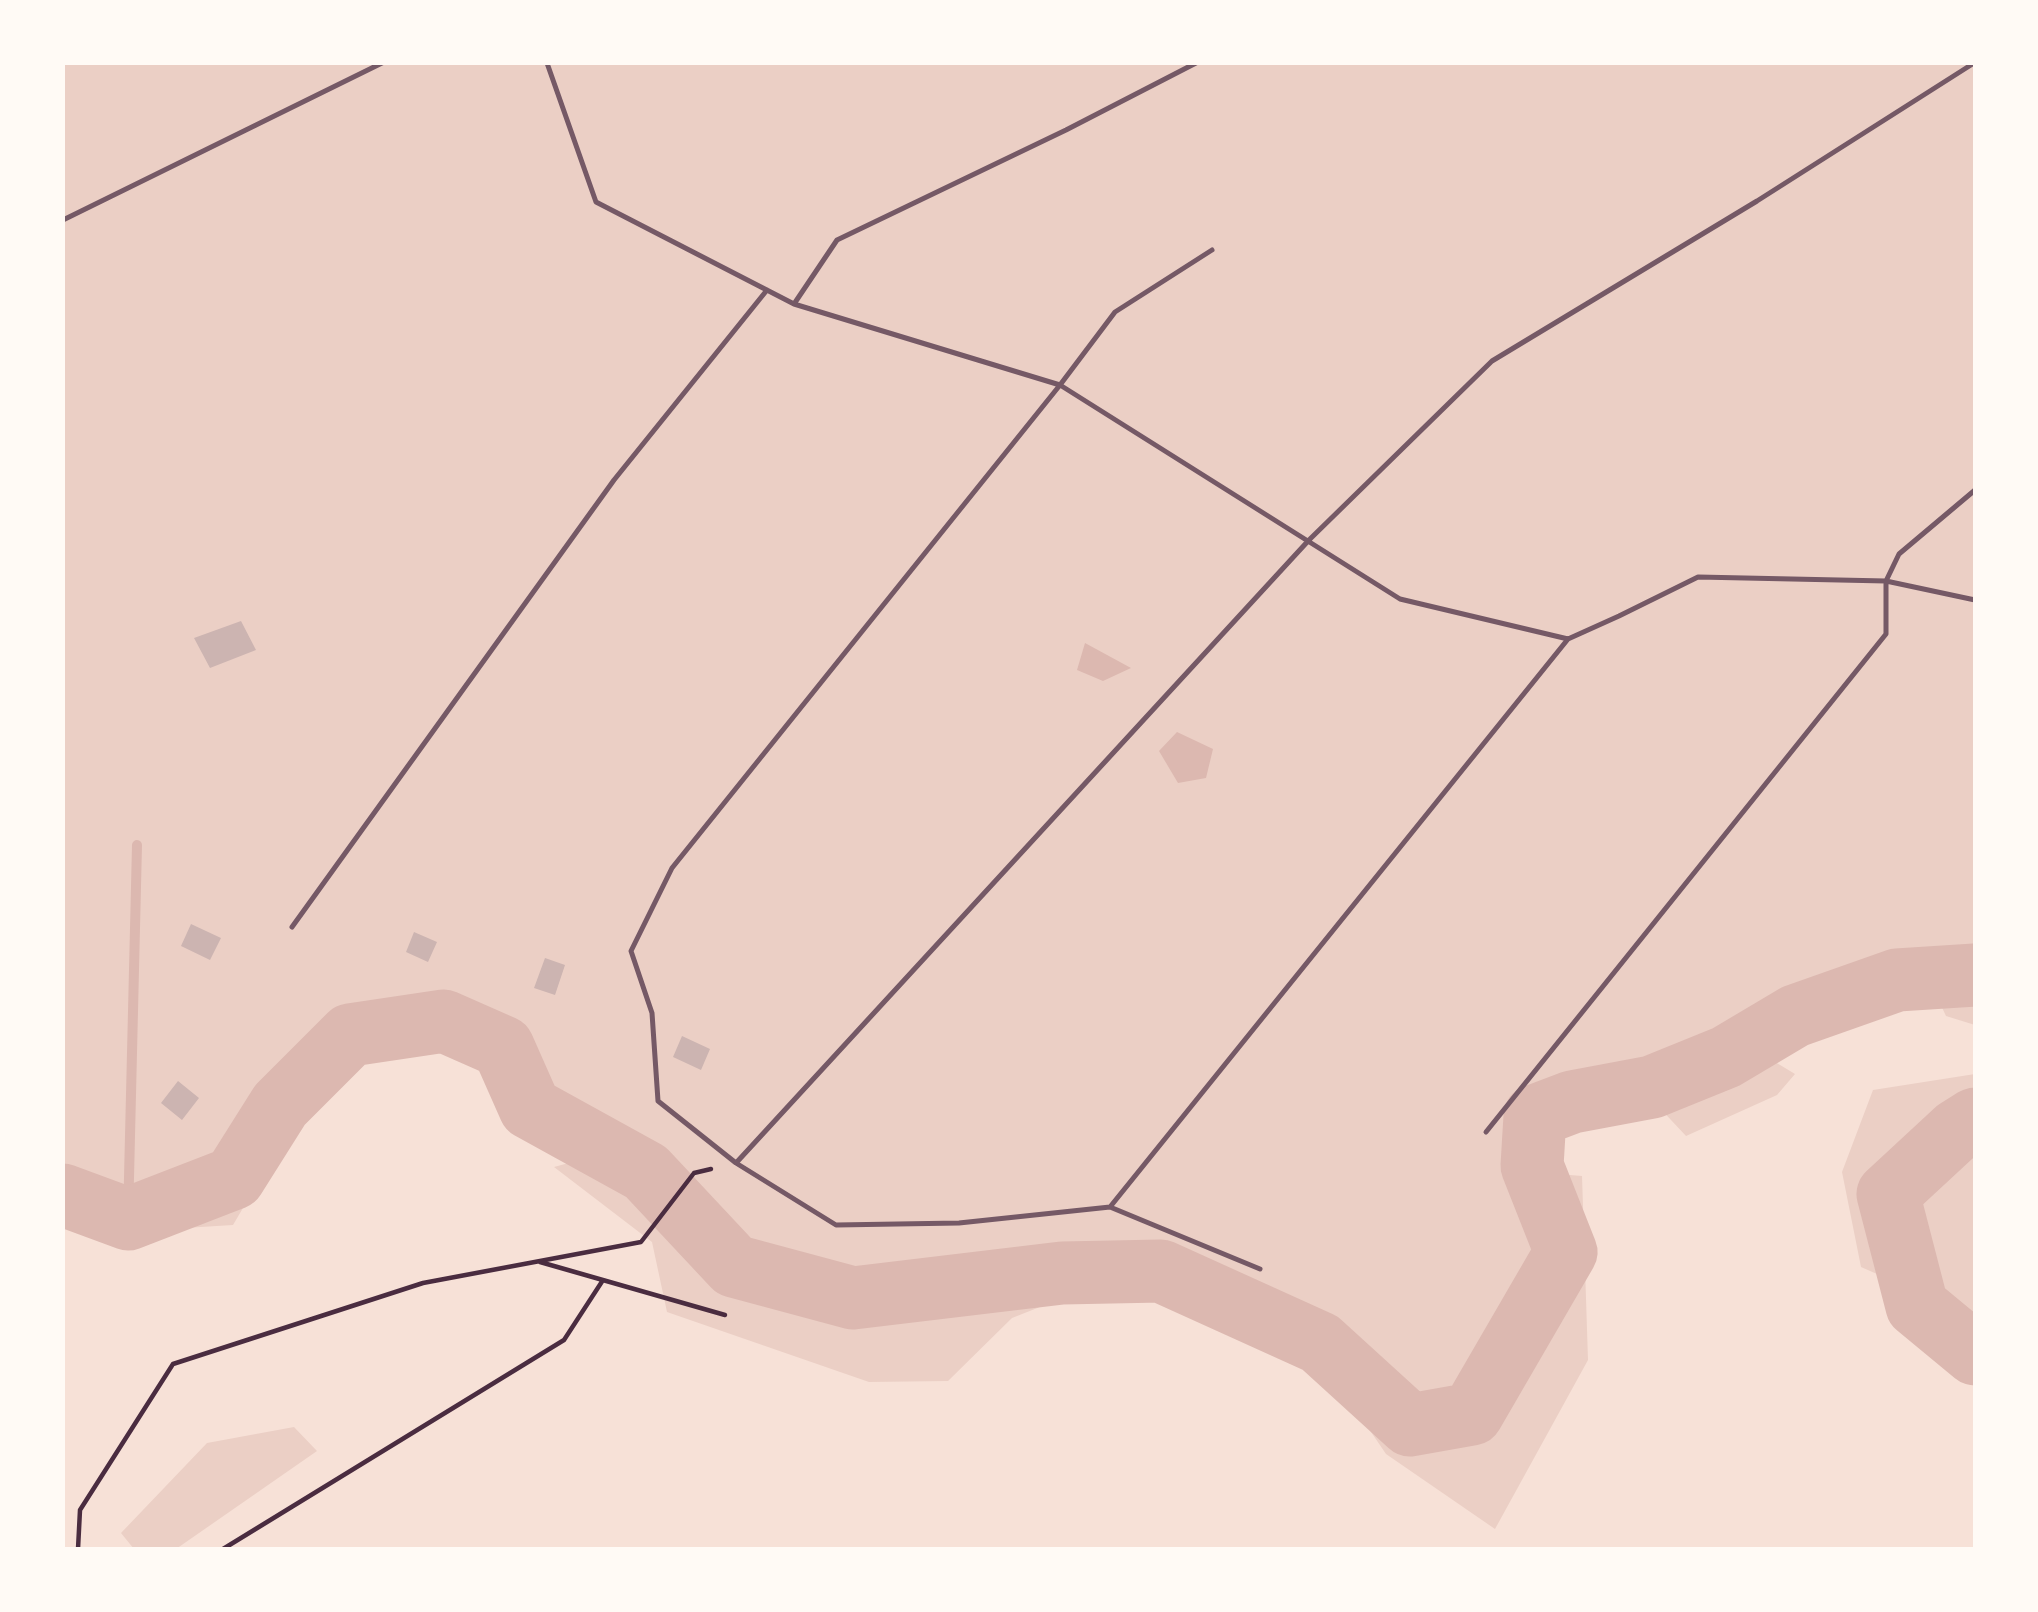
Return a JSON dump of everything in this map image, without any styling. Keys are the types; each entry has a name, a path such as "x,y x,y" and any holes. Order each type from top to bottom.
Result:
{"lane":[{"path":"63,220 382,63"},
{"path":"547,63 596,202 794,304 1060,385 1400,599 1568,639"},
{"path":"794,304 837,240 1054,136 1196,63"},
{"path":"736,1163 1308,540 1492,361 1757,201 1974,63"},
{"path":"1212,250 1115,312 1060,385 672,868 631,951 652,1013 659,1101 736,1163 836,1225 959,1223 1110,1207 1260,1269"},
{"path":"292,927 614,480 767,290"},
{"path":"1486,1132 1886,634 1886,581 1899,554 1975,490"},
{"path":"1110,1207 1568,639 1698,577 1886,581 1975,600"}],"path":[{"path":"78,1549 80,1510 173,1364 423,1283 641,1242 694,1173"},
{"path":"539,1262 725,1315"},
{"path":"223,1549 564,1340 603,1280"}],"shaded area":[{"path":"63,63 1975,63 1975,1025 1946,1016 1928,978 1897,980 1795,1016 1747,1045 1795,1074 1777,1095 1686,1136 1642,1089 1589,1099 1557,1136 1547,1112 1535,1116 1532,1166 1534,1172 1582,1176 1588,1360 1495,1529 1386,1454 1335,1379 1291,1330 1161,1271 1131,1271 1012,1318 948,1381 869,1382 667,1312 652,1242 554,1167 609,1152 530,1108 503,1047 453,1025 432,1023 370,1032 303,1106 233,1225 87,1234 63,1219"},
{"path":"1085,643 1131,668 1103,681 1077,670"},
{"path":"1177,732 1213,749 1206,778 1178,783 1159,751"},
{"path":"1975,1074 1975,1320 1970,1315 1861,1267 1842,1172 1873,1090"},
{"path":"294,1427 317,1451 176,1549 134,1549 121,1533 207,1443"}],"building":[{"path":"241,621 256,650 210,668 194,638"},
{"path":"191,924 221,938 210,960 181,946"},
{"path":"414,932 437,942 428,962 406,952"},
{"path":"545,958 565,965 555,995 534,988"},
{"path":"682,1036 710,1049 701,1070 673,1057"},
{"path":"178,1081 199,1098 182,1120 161,1103"}],"waterway":[{"path":"128,1219 137,845"},
{"path":"63,1195 128,1219 234,1178 280,1105 350,1035 444,1021 503,1047 530,1108 646,1172 734,1266 853,1298 1062,1273 1161,1271 1320,1343 1410,1425 1472,1414 1566,1252 1532,1166 1535,1116 1572,1102 1652,1087 1726,1057 1795,1016 1897,980 1975,975"},
{"path":"1975,1119 1956,1131 1888,1194 1917,1306 1975,1354"}]}
